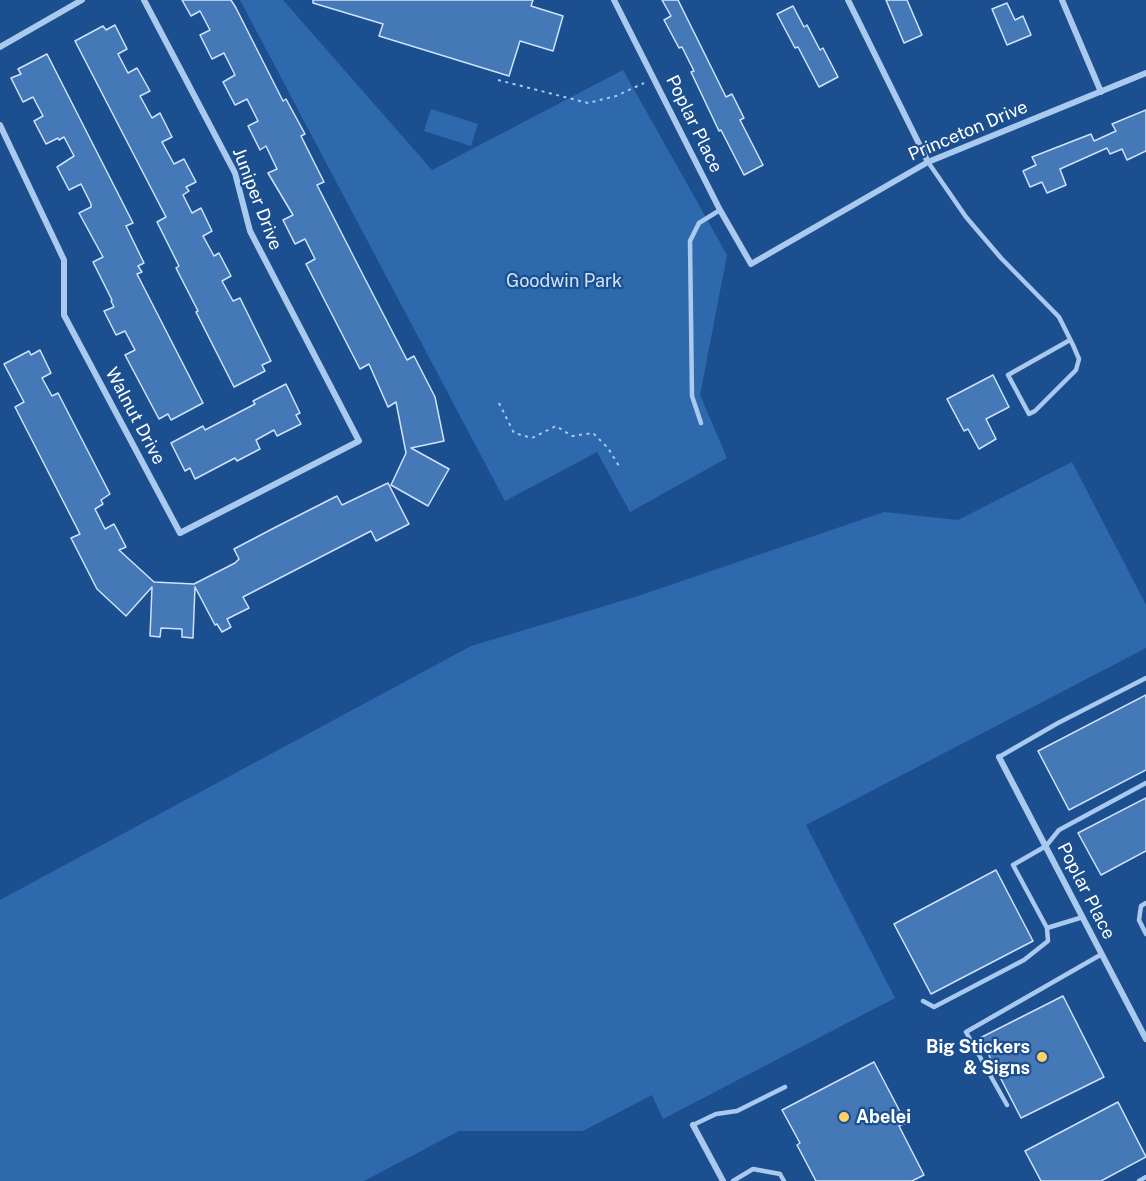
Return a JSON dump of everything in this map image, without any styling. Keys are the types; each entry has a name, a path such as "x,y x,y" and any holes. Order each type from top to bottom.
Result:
{"street":[{"path":"0,47 82,0"},
{"name":"Juniper Drive","path":"144,0 235,173 250,231 359,441"},
{"name":"Poplar Place","path":"614,0 720,210 749,260"},
{"path":"848,0 928,162"},
{"path":"1062,0 1101,92"},
{"name":"Princeton Drive","path":"749,260 751,264 928,162 1146,73"},
{"name":"Walnut Drive","path":"0,126 64,260 64,315 180,533 359,441"},
{"name":"Poplar Place","path":"999,757 1146,1039"},
{"path":"693,1125 723,1181"}],"lane":[{"path":"928,162 966,218 1001,258 1059,317 1070,340 1079,359 1079,365 1035,411 1029,414 1008,375 1070,340"},
{"path":"701,423 692,396 690,242 699,223 720,210"},
{"path":"999,757 1058,723 1146,678"},
{"path":"922,1001 934,1007 1024,960 1048,941 1047,928 1012,865 1046,846 1059,830 1146,783"},
{"path":"1146,903 1141,906 1139,920 1146,934"},
{"path":"1047,928 1083,917"},
{"path":"1007,1105 966,1032 1102,954"},
{"path":"693,1125 716,1114 737,1111 785,1087"},
{"path":"733,1181 753,1169 780,1174 784,1181"},
{"path":"1139,1181 1146,1177"}],"path":[{"path":"498,80 588,103 616,96 655,78"},
{"path":"500,403 514,433 532,438 556,426 572,436 593,434 608,448 619,466"}],"green space":[{"name":"Goodwin Park","path":"240,0 283,0 432,170 623,70 727,255 700,395 727,458 630,512 597,452 505,501"},
{"path":"431,109 478,124 471,146 424,131"},
{"path":"1072,462 1146,605 1146,648 806,825 895,998 663,1119 652,1095 583,1131 459,1131 364,1181 0,1181 0,900 471,646 638,596 884,512 958,520"}],"building":[{"path":"182,0 231,0 283,101 286,99 305,134 301,136 324,182 317,185 362,273 407,360 414,356 435,397 444,441 411,448 449,469 428,506 391,485 406,453 396,402 388,407 369,364 360,369 306,264 315,259 305,239 295,244 283,220 293,215 268,173 277,169 266,146 260,150 248,126 258,121 247,99 235,105 223,82 235,75 224,53 212,59 200,35 210,30 200,11 191,16"},
{"path":"313,0 533,0 531,6 563,16 553,51 520,41 509,76 379,36 383,24 313,3"},
{"path":"662,0 678,0 726,97 732,94 744,118 740,120 763,165 744,175 721,130 719,131 691,72 694,71 682,47 679,48 664,20 671,16"},
{"path":"886,0 907,0 922,35 904,43"},
{"path":"1007,3 1015,20 1023,16 1031,35 1007,45 992,9"},
{"path":"793,6 804,27 807,25 820,50 823,48 838,77 819,87 777,14"},
{"path":"115,25 127,49 118,54 128,73 137,68 150,91 140,96 152,118 160,113 172,137 162,142 174,164 184,159 196,182 186,187 189,191 183,195 192,213 201,208 212,231 203,236 214,256 219,253 231,276 222,281 233,301 240,298 271,361 262,365 265,371 234,387 196,312 198,311 176,268 179,266 157,222 166,217 75,41 103,26 106,30"},
{"path":"47,54 133,223 126,226 144,263 138,266 142,272 137,274 203,403 171,420 168,414 159,419 125,355 135,350 125,331 116,335 104,311 114,307 93,262 103,257 79,213 91,207 91,204 81,184 69,190 57,167 74,156 64,137 46,144 34,121 43,116 33,97 23,102 11,78 21,74 18,69"},
{"path":"1146,110 1146,151 1127,160 1122,149 1110,154 1107,148 1060,169 1066,185 1047,193 1042,182 1030,187 1023,171 1036,165 1032,157 1091,134 1094,141 1116,131 1112,124"},
{"path":"40,350 51,373 42,378 52,396 58,393 110,494 101,500 103,504 95,509 105,529 114,524 126,547 119,550 154,582 194,584 235,563 239,559 234,549 274,528 337,496 342,505 388,483 409,524 376,541 371,531 243,597 249,608 227,619 231,627 222,632 217,624 215,625 195,587 193,638 182,637 182,629 161,628 160,637 150,636 152,587 126,616 97,589 71,538 80,534 15,407 24,402 4,364 29,351 31,355"},
{"path":"993,375 1009,407 986,419 996,439 979,449 968,429 964,431 947,399"},
{"path":"286,384 300,413 296,415 301,424 277,436 274,430 256,440 260,449 237,461 235,458 195,479 190,468 185,471 171,443 203,426 205,430 255,404 253,401"},
{"path":"1146,695 1146,770 1069,810 1038,751"},
{"path":"1146,798 1146,851 1101,875 1078,833"},
{"path":"996,870 1033,941 931,994 894,924"},
{"name":"Big Stickers & Signs","path":"1063,996 1104,1077 1021,1118 980,1038"},
{"name":"Abelei","path":"874,1062 906,1123 899,1126 924,1175 912,1181 816,1181 797,1145 800,1143 782,1110"},
{"path":"1118,1102 1146,1157 1101,1181 1041,1181 1025,1151"}],"place":[{"name":"Big Stickers & Signs","path":"1042,1057"},
{"name":"Abelei","path":"844,1117"}]}
